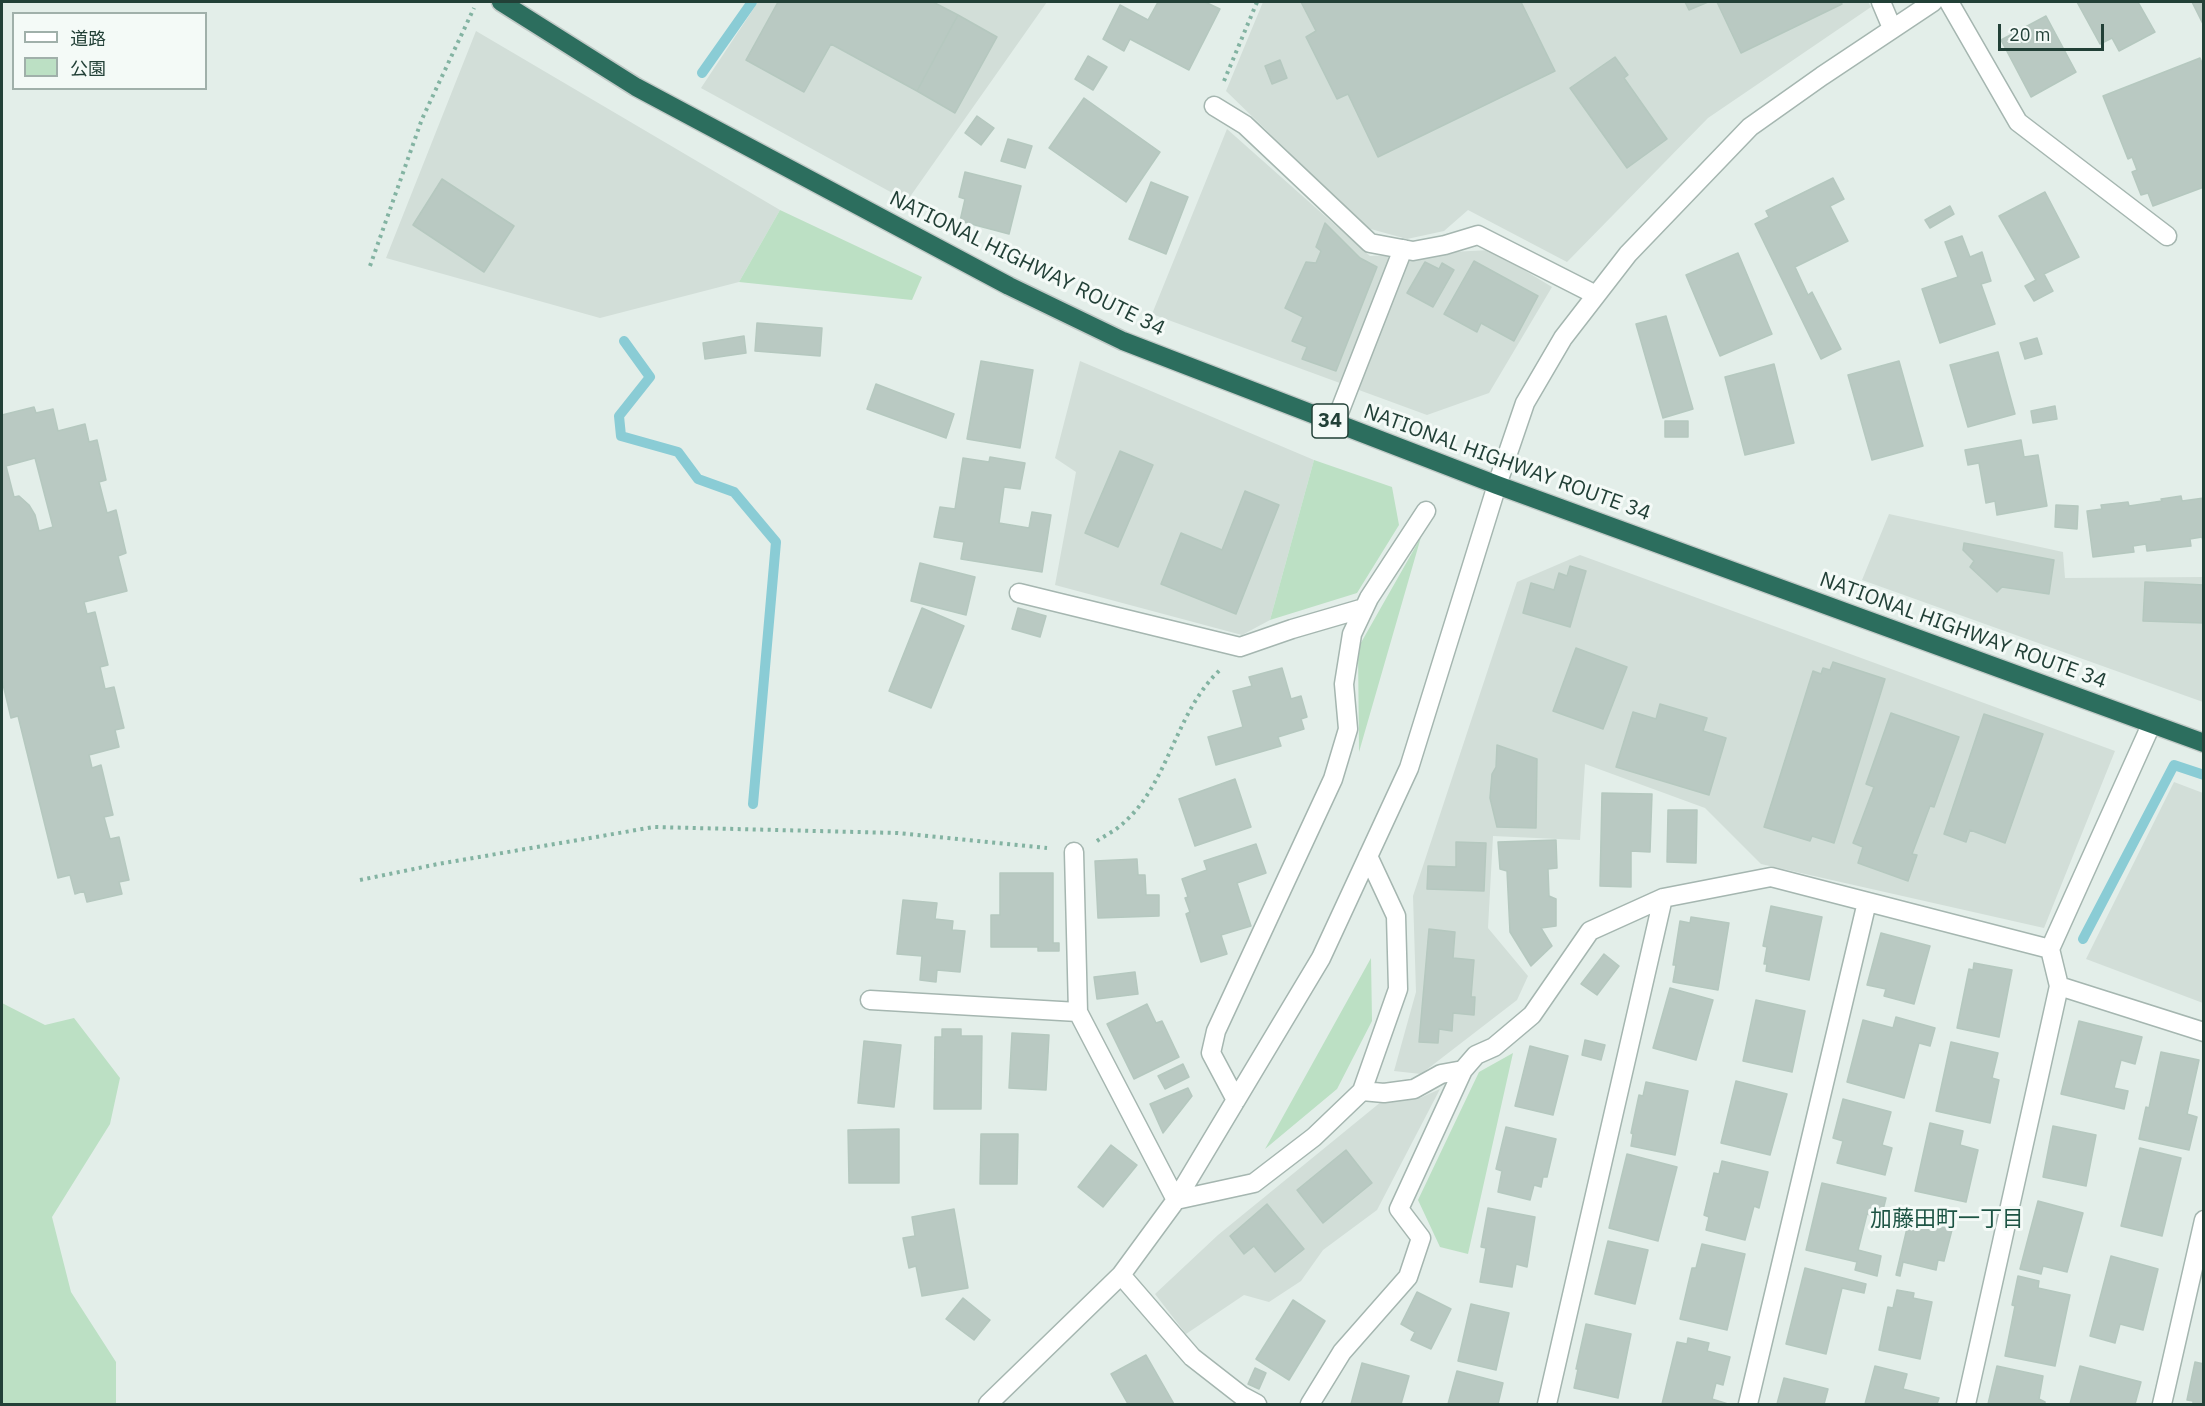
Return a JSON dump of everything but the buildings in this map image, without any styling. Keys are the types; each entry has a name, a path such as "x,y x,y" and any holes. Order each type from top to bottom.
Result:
{"highway":[{"name":"NATIONAL HIGHWAY ROUTE 34","path":"501,2 636,87 1009,286 1123,341 1497,485 2204,743"}],"street":[{"path":"1881,2 1892,28"},
{"path":"988,1404 1121,1275 1176,1200 1321,958 1409,768 1497,485 1525,403 1563,338 1628,254 1750,127 1933,2"},
{"path":"1948,2 2019,122 2167,236"},
{"path":"1214,106 1245,125 1370,243 1413,251 1478,235 1596,294"},
{"path":"1335,423 1404,249"},
{"path":"1236,1100 1211,1053 1216,1031 1333,779 1348,729 1344,684 1352,634 1364,608 1426,511"},
{"path":"1019,593 1240,647 1292,628 1364,608"},
{"path":"1966,1404 2059,986 2050,949 2151,725"},
{"path":"1074,852 1078,1012 1176,1200"},
{"path":"1176,1200 1254,1183 1314,1137 1362,1090 1398,989 1396,916 1368,856"},
{"path":"1310,1404 1342,1352 1408,1277 1421,1238 1399,1209 1456,1090 1463,1070 1476,1055 1494,1047 1532,1016 1590,931 1663,898 1771,877 2050,949"},
{"path":"1547,1404 1663,898"},
{"path":"1748,1404 1867,902"},
{"path":"2059,986 2204,1032"},
{"path":"870,1000 1078,1012"},
{"path":"1362,1090 1384,1093 1414,1089 1441,1074 1463,1070"},
{"path":"2162,1404 2204,1220"},
{"path":"1121,1275 1192,1357 1242,1396 1257,1404"},
{"path":"1220,1378 1230,1404"}],"path":[{"path":"370,266 422,119 478,2"},
{"path":"1214,106 1257,2"},
{"path":"360,880 438,864 654,827 898,833 1002,842 1074,852 1121,826 1139,805 1159,774 1184,719 1208,681 1232,659 1240,647"}],"shaded area":[{"path":"758,2 1047,2 907,201 701,88"},
{"path":"1263,2 1868,2 1871,7 1708,118 1567,262 1468,210 1444,231 1407,239 1367,228 1226,91"},
{"path":"476,31 780,210 739,282 600,318 386,258"},
{"path":"1227,129 1370,256 1491,250 1552,287 1489,393 1427,415 1152,314"},
{"path":"1080,361 1314,460 1270,620 1242,635 1055,585 1076,472 1055,458"},
{"path":"1889,514 2063,552 2065,578 2203,577 2203,702 1862,580"},
{"path":"1580,555 2115,751 2044,928 1761,864 1705,808 1585,764 1580,840 1493,836 1488,928 1528,976 1517,1000 1421,1074 1394,1071 1416,992 1413,896 1517,582"},
{"path":"2174,782 2203,793 2203,1003 2086,959"},
{"path":"1440,1089 1377,1210 1323,1250 1301,1281 1269,1302 1244,1295 1186,1334 1155,1294 1218,1235 1387,1097 1420,1098"}],"green space":[{"path":"780,210 922,277 912,300 739,282"},
{"path":"1314,460 1392,487 1399,525 1357,593 1270,620"},
{"path":"1421,537 1359,752 1358,648"},
{"path":"1371,958 1372,1021 1337,1089 1265,1149"},
{"path":"2,1003 45,1025 74,1018 120,1078 110,1124 52,1217 71,1292 116,1362 116,1404 2,1404"},
{"path":"1513,1053 1468,1254 1440,1247 1418,1200 1479,1072"}],"waterway":[{"path":"702,73 752,2"},
{"path":"624,341 650,377 619,416 621,436 678,452 698,479 734,492 776,542 753,804"},
{"path":"2083,939 2174,765 2204,775"}],"district":[{"name":"加藤田町一丁目","path":"1947,1220"}]}
